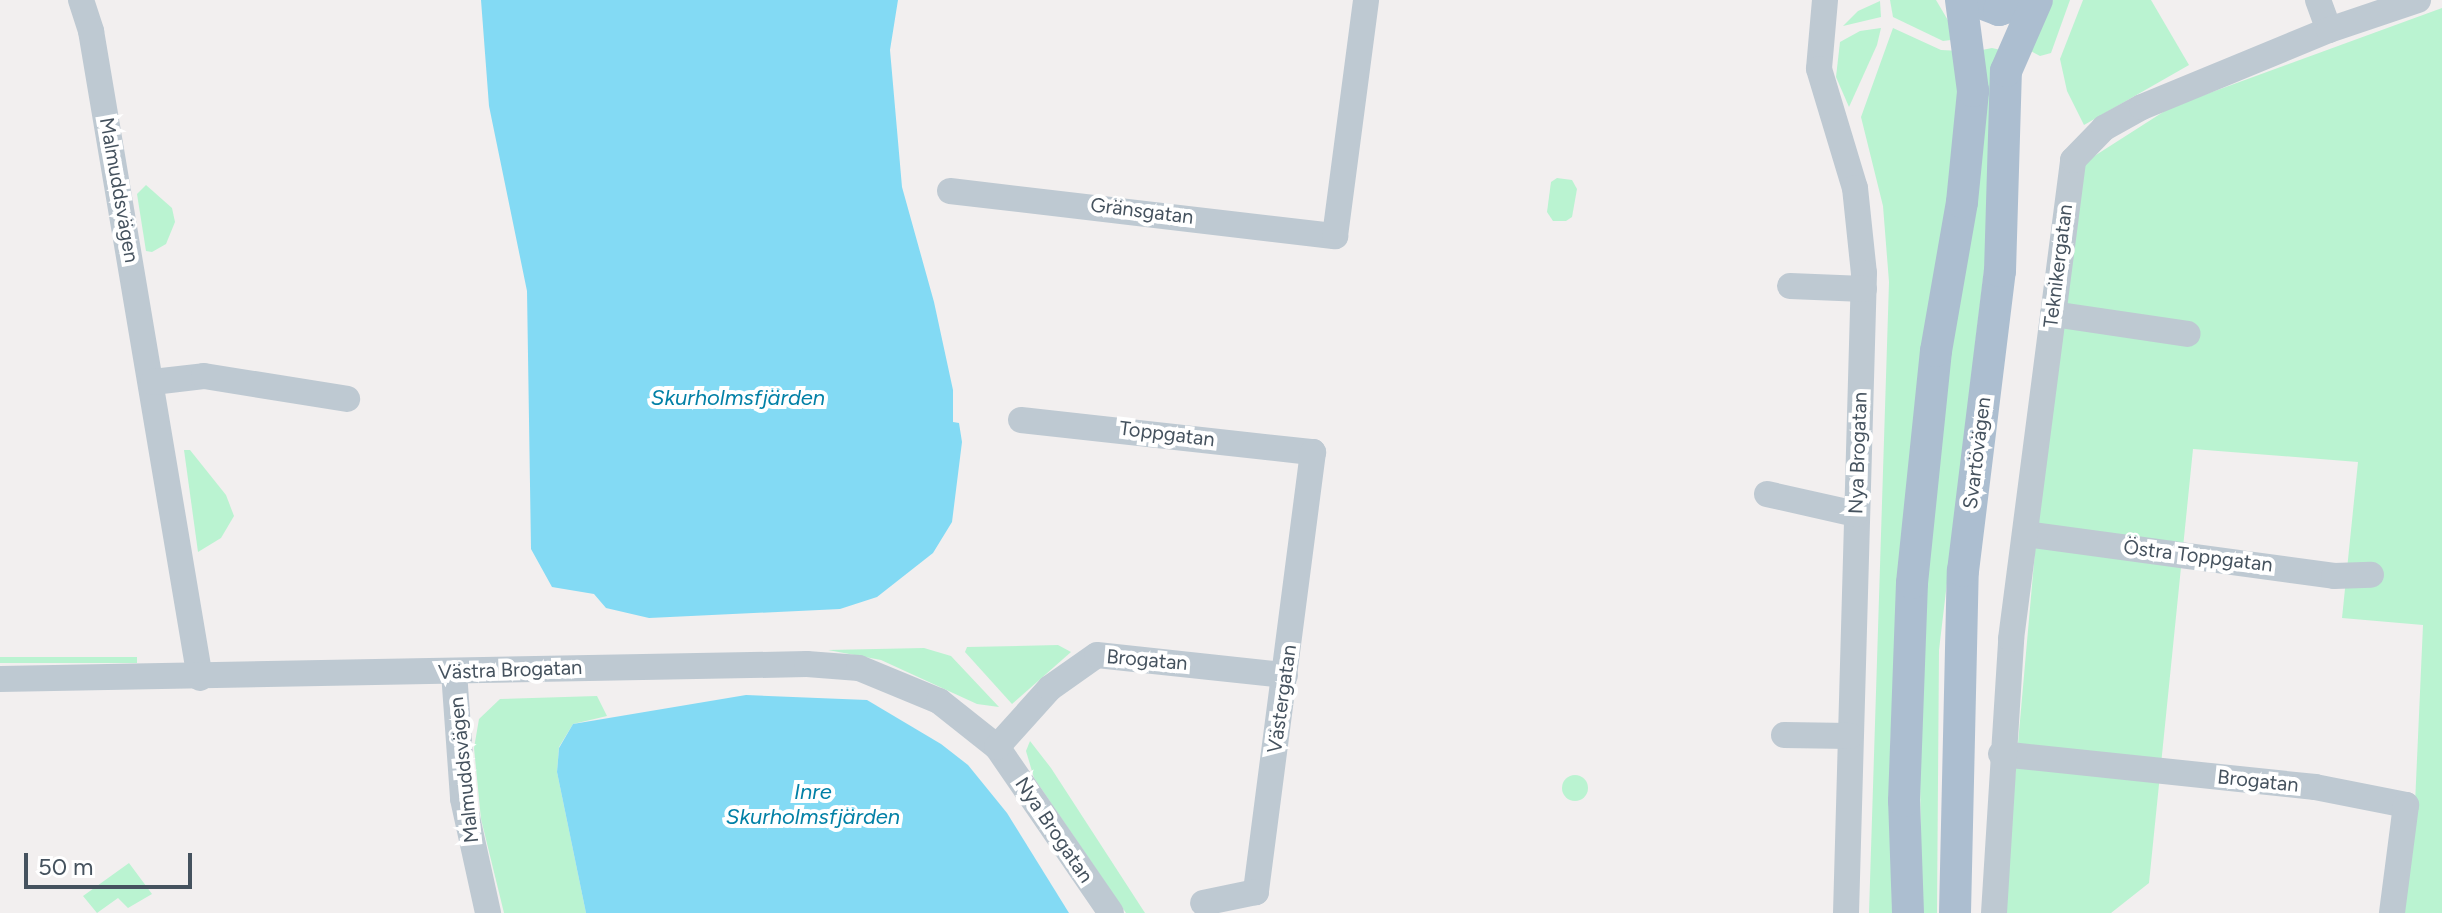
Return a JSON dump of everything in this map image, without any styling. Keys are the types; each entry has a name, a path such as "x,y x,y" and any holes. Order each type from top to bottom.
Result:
{"main road":[{"path":"1908,913 1904,801 1912,583 1936,351 1962,202 1973,91 1961,0"},
{"path":"1973,0 1999,10 2035,0"},
{"name":"Svartövägen","path":"1955,913 1956,728 1963,571 2000,271 2006,71 2035,0"}],"street":[{"name":"Malmuddsvägen","path":"81,0 91,31 153,382 200,678"},
{"name":"Gränsgatan","path":"950,191 1335,236 1366,0"},
{"name":"Nya Brogatan","path":"1825,0 1819,69 1855,188 1864,289 1846,913"},
{"path":"2318,0 2329,30"},
{"name":"Teknikergatan","path":"1994,913 2001,754 2068,178 2086,143 2142,107 2329,30 2418,0"},
{"path":"1790,286 1864,289"},
{"path":"2053,314 2188,334"},
{"path":"153,382 204,376 347,399"},
{"name":"Toppgatan","path":"1021,420 1313,452"},
{"name":"Västergatan","path":"1203,903 1256,892 1313,452"},
{"path":"1767,494 1856,514"},
{"name":"Östra Toppgatan","path":"2025,534 2334,576 2371,575"},
{"name":"Brogatan","path":"997,747 1050,688 1097,655 1285,675"},
{"name":"Västra Brogatan","path":"0,679 846,666 939,701 997,747"},
{"name":"Malmuddsvägen","path":"454,672 465,811 488,913"},
{"path":"1784,735 1850,736"},
{"name":"Nya Brogatan","path":"997,747 1111,913"},
{"name":"Brogatan","path":"2001,754 2315,787 2406,805 2392,913"}],"green space":[{"path":"1890,0 1936,0 1959,39 1943,41 1893,17"},
{"path":"2053,0 2070,0 2051,53 2040,56 2027,49"},
{"path":"2083,0 2151,0 2189,65 2084,125 2067,91 2060,59"},
{"path":"1880,1 1881,17 1843,26 1858,11"},
{"path":"2442,8 2442,913 2401,913 2415,804 2423,625 2342,618 2358,462 2193,449 2149,883 2111,913 2003,913 2036,540 2085,162 2171,107"},
{"path":"1881,28 1877,45 1849,107 1836,77 1840,42 1860,31"},
{"path":"1893,28 1941,50 1961,51 1959,122 1898,582 1890,752 1892,913 1869,913 1889,282 1883,206 1861,117"},
{"path":"1982,50 2001,50 1993,195 1939,650 1937,913 1922,913 1920,779 1928,564"},
{"path":"1557,178 1572,180 1577,189 1572,217 1566,221 1553,221 1547,212 1551,182"},
{"path":"146,185 172,208 175,222 166,244 152,252 146,251 137,194"},
{"path":"184,450 190,450 226,495 234,516 221,538 198,552"},
{"path":"1058,645 1071,652 1012,704 965,652 967,647"},
{"path":"924,648 951,656 999,707 977,704 881,660 828,650"},
{"path":"0,657 137,657 137,663 0,663"},
{"path":"597,696 607,716 573,724 559,747 557,772 586,913 504,913 481,819 474,748 479,719 500,699"},
{"path":"1030,741 1051,768 1145,913 1126,913 1034,778 1026,751"},
{"path":"1575,775 1584,779 1588,788 1584,797 1575,801 1566,797 1562,788 1566,779"},
{"path":"129,863 152,894 128,908 118,898 97,913 83,896"}],"water":[{"name":"Skurholmsfjärden","path":"481,0 898,0 890,50 902,187 934,302 953,390 953,422 959,423 962,442 952,522 933,553 877,597 840,609 649,618 606,608 594,594 552,587 531,549 527,291 489,106"},
{"name":"Inre Skurholmsfjärden","path":"746,695 867,700 941,744 968,765 1007,813 1069,913 586,913 557,772 559,748 573,724"}]}
